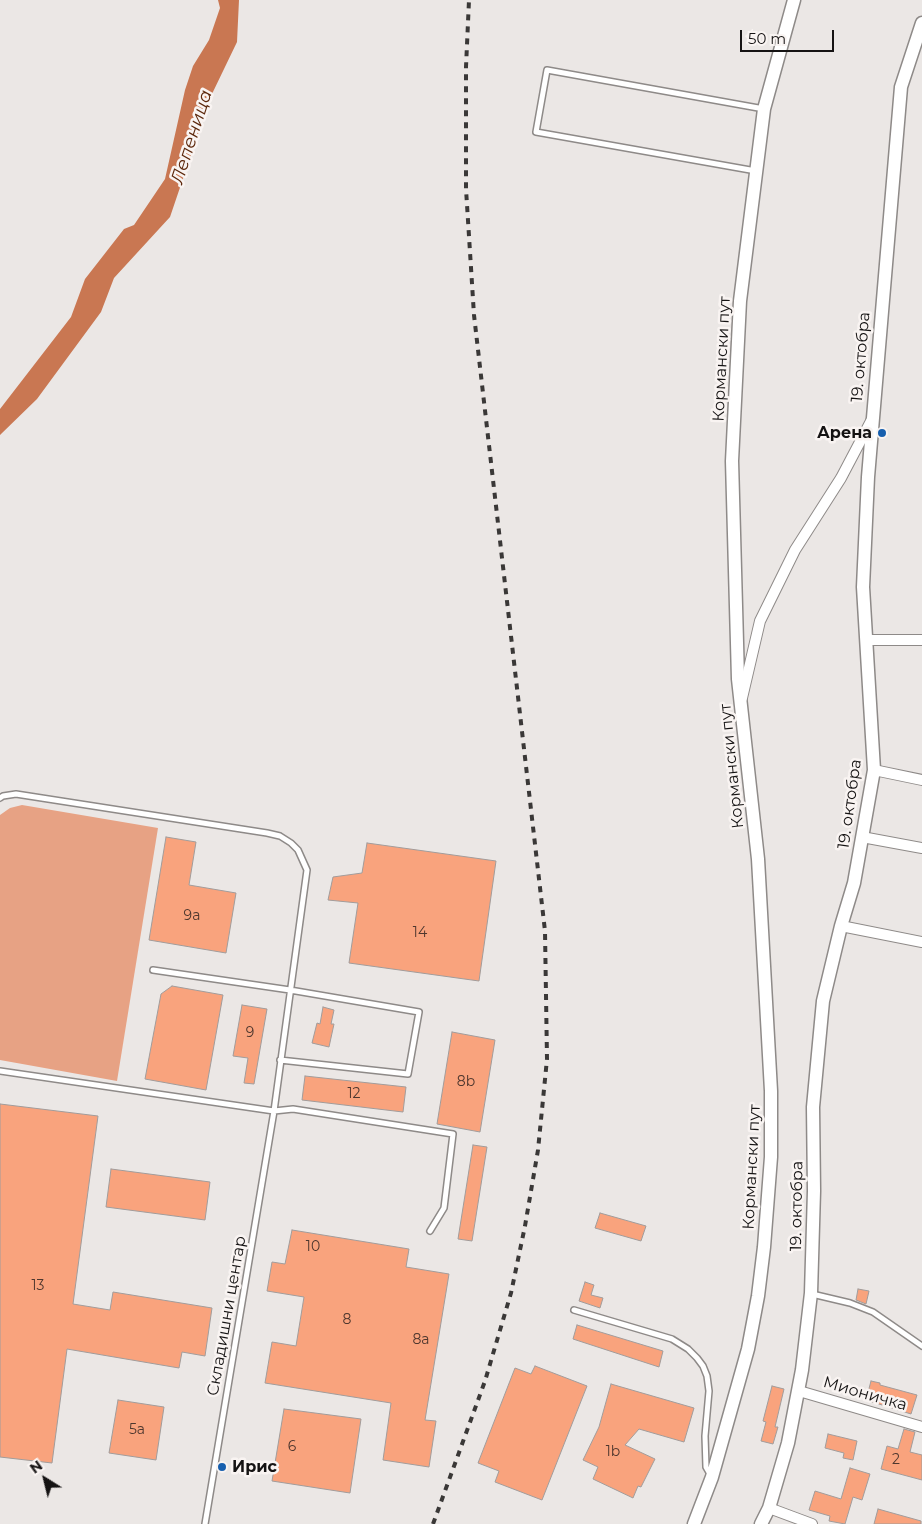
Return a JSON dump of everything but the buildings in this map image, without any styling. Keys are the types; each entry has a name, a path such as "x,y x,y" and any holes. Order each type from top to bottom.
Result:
{"street":[{"name":"Кормански пут","path":"694,1524 712,1478 745,1358 758,1296 764,1247 770,1157 771,1091 758,859 738,679 732,461 740,301 764,109 794,0"},
{"name":"19. октобра","path":"762,1524 769,1508 788,1443 799,1390 811,1294 814,1191 813,1107 823,1001 841,926 854,883 874,770 863,587 872,420 901,87 922,24"},
{"path":"741,701 760,621 795,550 841,478 872,420"},
{"path":"866,640 922,640"},
{"path":"874,770 922,780"},
{"path":"862,837 922,848"},
{"path":"841,926 922,942"},
{"name":"Мионичка","path":"799,1390 922,1427"},
{"path":"702,1504 702,1524"},
{"path":"769,1508 812,1524"}],"lane":[{"path":"757,171 536,132 547,70 764,109"},
{"name":"Складишни центар","path":"0,798 16,794 280,836 298,850 307,870 274,1111 204,1524"},
{"path":"154,970 290,990 419,1012 408,1074 280,1060"},
{"path":"0,1071 274,1111 293,1109 453,1134 444,1208 430,1231"},
{"path":"811,1294 844,1301 873,1312 922,1346"},
{"path":"574,1310 672,1339 688,1349 697,1358 703,1366 709,1391 705,1436 706,1467 712,1478"}],"shaded area":[{"path":"22,805 158,828 117,1081 0,1060 0,815 10,808"}],"water":[{"name":"Лепеница","path":"218,0 239,0 237,42 211,96 170,217 114,278 101,312 37,399 0,435 0,409 71,317 85,279 124,229 134,225 165,179 185,90 193,66 209,40 220,8"}],"railway":[{"path":"433,1524 485,1381 511,1293 538,1150 547,1059 545,931 474,315 466,189 466,67 469,0"}],"place":[{"name":"Арена","path":"882,433"},
{"name":"Ирис","path":"222,1467"}]}
